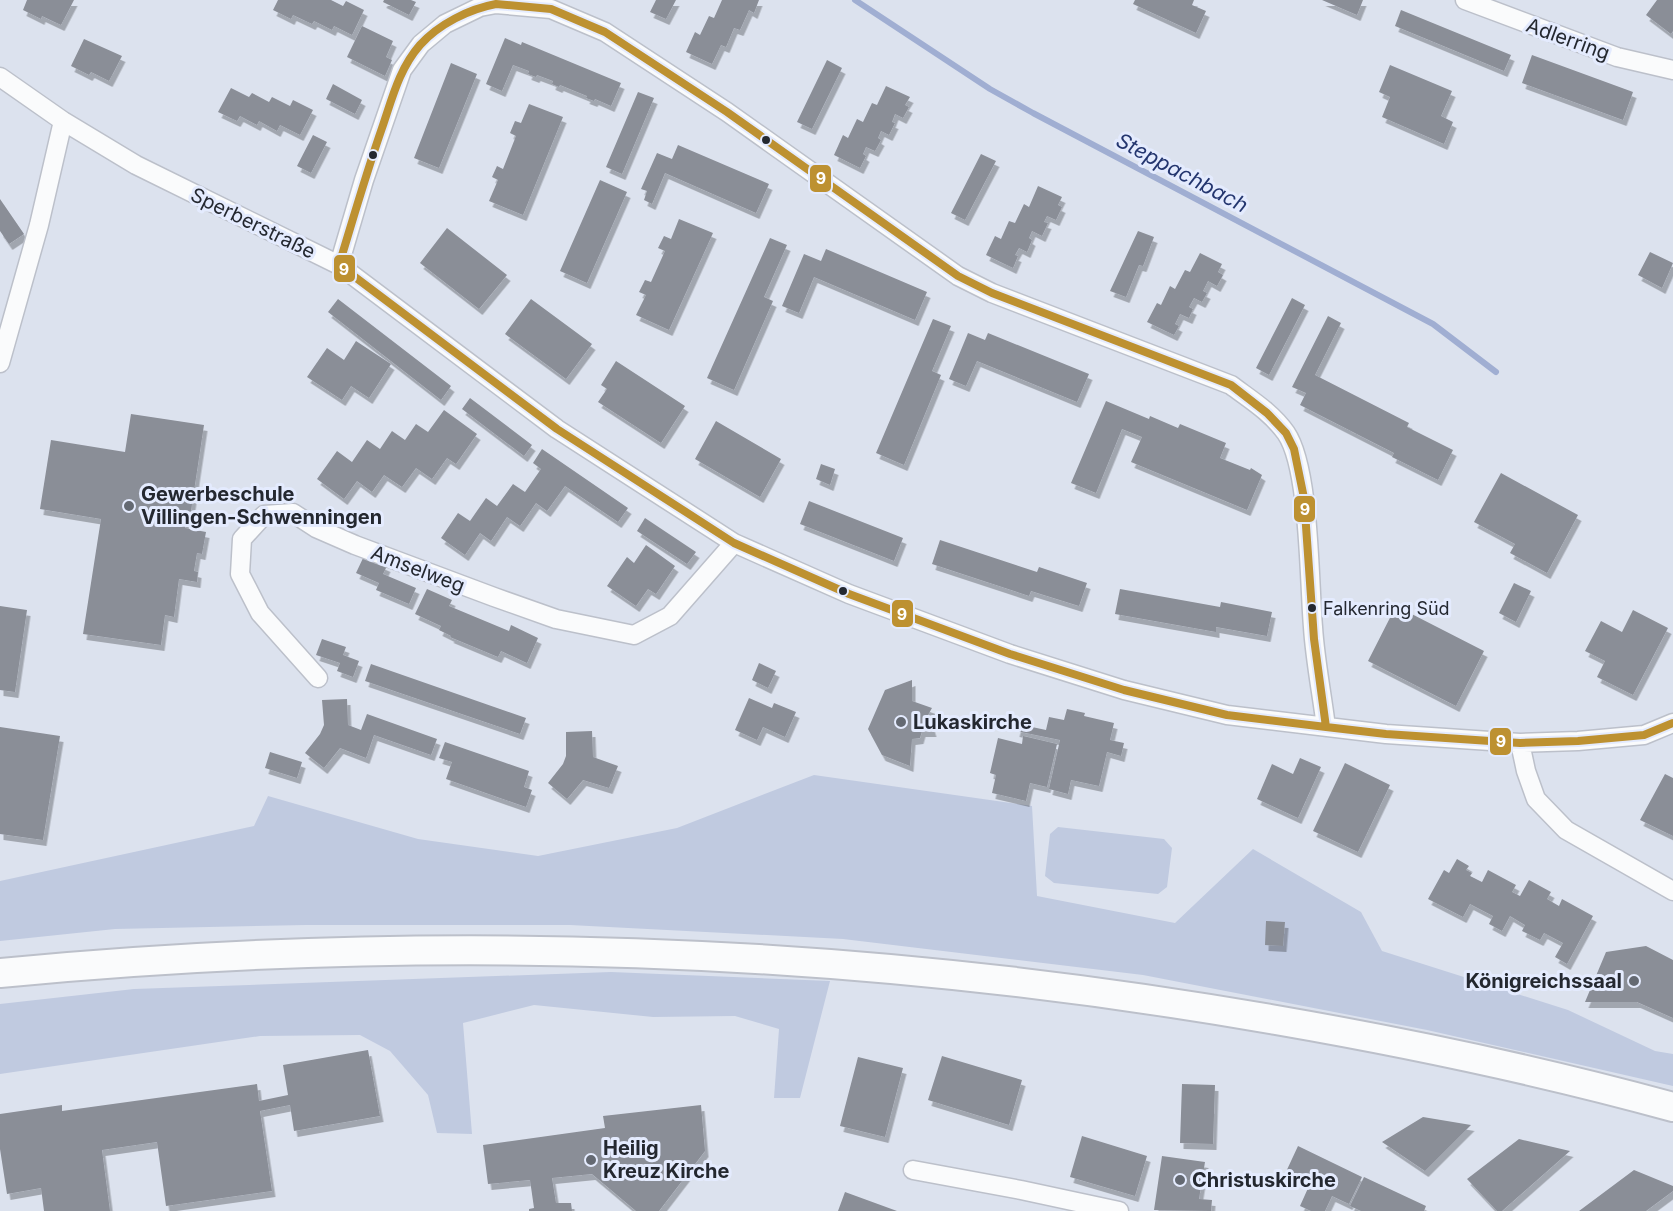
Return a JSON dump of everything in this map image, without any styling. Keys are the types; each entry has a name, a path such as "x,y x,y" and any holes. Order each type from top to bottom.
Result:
{"main road":[{"path":"0,973 175,958 378,950 581,950 784,960 1005,980 1225,1011 1443,1052 1673,1107"}],"street":[{"name":"Adlerring","path":"1465,0 1617,57 1673,70"},
{"path":"339,265 364,180 402,70 421,44 445,24 480,7 496,4 551,9 604,32 727,112 958,276 1001,296 1231,386 1265,409 1287,435 1296,459 1302,487 1313,630 1326,727"},
{"name":"Sperberstraße","path":"0,77 63,121 149,172 339,265 557,429 734,543 849,594 1010,654 1124,690 1227,715 1386,734 1520,742 1578,741 1644,735 1673,723"},
{"path":"0,363 39,225 63,121"},
{"name":"Amselweg","path":"318,678 260,613 240,574 242,539 264,515 293,513 316,528 355,545 494,597 556,619 634,635 670,616 734,543"},
{"path":"1520,742 1526,771 1536,799 1566,830 1673,891"},
{"path":"913,1170 1119,1211"}],"shaded area":[{"path":"814,775 1032,806 1037,896 1175,923 1253,849 1361,912 1382,951 1568,1010 1655,1051 1673,1054 1673,1086 1427,1030 1143,975 843,939 570,925 306,925 115,929 0,941 0,881 254,826 268,796 418,839 538,856 677,828"},
{"path":"1058,827 1164,839 1172,848 1167,887 1158,894 1054,883 1045,876 1050,834"},
{"path":"611,972 830,981 800,1098 774,1098 779,1029 735,1016 653,1017 534,1005 463,1023 472,1134 437,1133 428,1095 390,1051 360,1035 260,1036 0,1074 0,1004 134,989"}],"building":[{"path":"27,0 74,0 61,25 23,10"},
{"path":"278,0 331,0 343,6 346,1 364,10 352,35 334,26 332,30 314,21 312,24 293,15 291,19 273,10"},
{"path":"384,0 416,2 409,15 383,2"},
{"path":"656,0 676,0 666,19 650,12"},
{"path":"722,0 759,0 754,13 749,10 740,30 734,28 726,47 721,45 712,64 686,52 695,32 700,35 709,16 714,18"},
{"path":"1135,0 1194,0 1192,5 1206,11 1196,33 1133,4"},
{"path":"1322,0 1363,0 1357,15"},
{"path":"1657,0 1673,0 1673,31 1671,34 1646,15"},
{"path":"1401,10 1511,55 1504,71 1395,26"},
{"path":"362,26 393,41 386,57 392,60 385,76 347,57"},
{"path":"505,38 521,45 522,42 621,83 611,106 586,98 587,96 560,85 559,87 552,84 553,81 528,74 529,71 513,65 502,91 486,84"},
{"path":"84,39 122,56 109,81 71,66"},
{"path":"1532,55 1633,92 1623,120 1522,83"},
{"path":"827,60 842,68 812,129 797,122"},
{"path":"451,63 477,74 439,168 414,158"},
{"path":"1390,65 1452,91 1441,116 1453,122 1444,144 1382,117 1390,97 1379,92"},
{"path":"333,84 362,100 355,114 326,99"},
{"path":"886,86 910,97 905,105 909,107 903,118 895,114 892,122 895,123 889,135 881,131 878,138 881,140 875,151 866,147 863,154 866,156 860,168 834,155 843,135 848,138 857,119 863,122 872,103 877,105"},
{"path":"231,88 249,97 252,93 269,102 272,97 290,106 293,100 313,110 300,135 280,125 277,131 259,121 257,125 240,116 237,121 218,112"},
{"path":"638,92 654,98 622,174 606,167"},
{"path":"529,104 563,117 523,215 489,201 498,180 492,177 497,166 503,169 516,136 510,133 515,121 521,123"},
{"path":"313,135 327,142 311,173 297,166"},
{"path":"678,145 769,184 756,213 665,173 652,204 644,200 647,191 641,189 657,153 672,159"},
{"path":"981,154 996,161 965,220 951,213"},
{"path":"600,180 627,192 587,283 560,271"},
{"path":"1038,186 1062,197 1058,205 1062,207 1056,220 1047,216 1044,222 1048,223 1042,236 1032,231 1029,238 1032,240 1027,252 1019,248 1015,255 1018,256 1013,268 986,255 995,236 1001,239 1009,221 1015,223 1024,204 1029,207"},
{"path":"0,199 24,234 9,244 0,231"},
{"path":"679,219 713,233 669,330 636,315 646,295 639,292 645,280 651,282 665,251 658,248 664,236 671,239"},
{"path":"447,228 507,275 479,309 420,263"},
{"path":"1138,231 1154,237 1143,266 1139,265 1126,297 1110,291"},
{"path":"770,238 787,245 764,297 773,301 734,390 707,378"},
{"path":"826,249 927,292 915,320 814,277 799,313 782,306 804,254 821,261"},
{"path":"1650,252 1673,263 1662,288 1638,275"},
{"path":"1200,253 1222,264 1218,272 1223,275 1217,286 1208,281 1203,291 1207,293 1202,302 1194,298 1189,307 1193,309 1189,318 1180,314 1175,324 1179,326 1174,335 1147,322 1157,303 1161,305 1170,286 1175,289 1185,270 1190,272"},
{"path":"1292,298 1305,305 1269,375 1256,368"},
{"path":"338,299 451,386 441,400 328,312"},
{"path":"531,299 592,344 566,379 505,334"},
{"path":"1328,316 1341,323 1315,375 1409,423 1407,427 1453,450 1438,480 1392,457 1394,453 1300,405 1306,393 1292,387"},
{"path":"933,319 951,326 932,371 941,375 904,465 876,453"},
{"path":"968,333 985,340 988,333 1089,374 1077,402 977,361 966,386 949,379"},
{"path":"356,341 391,364 369,398 351,386 342,400 307,377 327,348 344,360"},
{"path":"616,361 685,406 661,443 598,402 607,389 601,385"},
{"path":"470,398 532,445 524,456 462,409"},
{"path":"1106,401 1149,419 1150,416 1178,428 1180,424 1226,443 1220,458 1250,470 1251,468 1262,475 1247,510 1131,462 1142,437 1122,429 1096,493 1071,483"},
{"path":"444,410 477,434 456,464 447,458 432,479 416,468 402,487 384,475 372,492 357,481 344,499 317,479 337,451 352,462 367,440 380,449 392,431 405,440 416,424 428,432"},
{"path":"131,414 204,425 191,511 187,511 185,528 206,532 202,554 197,553 194,571 198,572 197,582 179,579 174,617 165,615 161,645 83,634 101,519 40,509 51,440 125,452"},
{"path":"716,421 781,459 760,497 695,459"},
{"path":"542,449 628,508 618,522 565,486 547,511 536,503 520,526 507,517 491,541 480,533 465,555 441,538 458,513 470,521 486,498 497,506 513,484 525,492 541,469 533,463"},
{"path":"821,464 835,469 830,485 816,479"},
{"path":"1501,473 1578,515 1547,573 1510,553 1515,544 1474,522"},
{"path":"809,501 903,538 894,561 800,524"},
{"path":"645,518 696,552 687,564 637,531"},
{"path":"940,540 1037,572 1039,567 1087,583 1079,606 1031,591 1029,596 932,564"},
{"path":"646,545 675,566 656,594 648,589 636,606 607,586 627,557 634,563"},
{"path":"364,556 387,566 383,574 416,588 409,604 376,590 379,583 356,573"},
{"path":"1514,583 1531,591 1516,622 1499,613"},
{"path":"427,589 452,600 449,606 509,631 511,625 538,638 527,663 501,651 498,657 450,637 439,630 441,626 415,614"},
{"path":"1120,589 1220,607 1221,602 1272,612 1267,636 1216,627 1216,632 1115,614"},
{"path":"0,606 27,610 15,692 0,690"},
{"path":"1396,606 1484,651 1456,706 1368,661"},
{"path":"1633,610 1668,628 1633,695 1597,677 1605,661 1585,651 1601,621 1622,632"},
{"path":"322,639 346,647 343,655 359,661 353,677 337,671 340,663 316,655"},
{"path":"759,663 776,671 768,688 752,680"},
{"path":"371,664 526,718 520,734 365,681"},
{"name":"Lukaskirche","path":"912,680 912,701 932,708 928,715 933,731 922,731 920,738 912,739 910,766 882,755 868,729 885,690"},
{"path":"749,698 772,708 774,703 796,712 785,737 763,727 757,740 735,730"},
{"path":"347,699 348,725 361,730 367,714 437,739 431,755 374,735 366,758 340,748 324,768 305,753 324,725 322,700"},
{"path":"1067,709 1085,713 1084,716 1114,723 1110,740 1124,743 1121,756 1107,752 1099,786 1071,780 1068,794 1049,789 1060,740 1016,731 1018,724 1046,730 1049,717 1064,720"},
{"path":"0,727 60,736 43,840 0,834"},
{"path":"592,731 593,757 618,766 609,788 583,780 567,799 548,783 563,764 566,756 566,732"},
{"path":"1023,736 1057,744 1047,787 1030,783 1026,801 992,793 996,775 990,773 998,738 1022,744"},
{"path":"445,742 529,771 524,787 532,790 526,807 446,779 452,762 439,758"},
{"path":"270,752 302,762 297,778 265,768"},
{"path":"1300,758 1321,767 1298,818 1257,799 1272,764 1293,774"},
{"path":"1345,763 1390,785 1358,852 1313,831"},
{"path":"1665,774 1673,778 1673,836 1640,820"},
{"path":"1457,859 1469,866 1466,870 1472,873 1470,876 1482,882 1488,870 1516,885 1512,892 1520,896 1529,880 1551,892 1547,899 1559,906 1562,899 1593,916 1567,964 1555,957 1563,943 1544,933 1540,940 1522,931 1525,925 1510,916 1502,931 1489,924 1493,916 1470,904 1463,917 1428,899 1444,870 1449,873"},
{"path":"1266,921 1285,922 1283,946 1265,945"},
{"name":"Königreichssaal","path":"1646,946 1673,960 1673,1018 1637,1002 1585,1002 1606,952"},
{"path":"368,1050 380,1116 294,1131 290,1105 260,1111 272,1191 166,1206 157,1142 102,1150 110,1211 44,1211 41,1188 7,1194 0,1149 0,1114 62,1105 62,1111 257,1084 259,1101 288,1095 283,1065"},
{"path":"942,1056 1022,1080 1009,1125 928,1100"},
{"path":"858,1057 903,1068 885,1137 840,1126"},
{"path":"1182,1084 1215,1085 1213,1144 1180,1143"},
{"name":"Heilig Kreuz Kirche","path":"701,1105 705,1151 659,1211 636,1211 592,1174 552,1178 556,1203 571,1203 572,1211 529,1211 534,1208 530,1180 488,1184 483,1145 605,1128 603,1116"},
{"path":"1423,1117 1471,1125 1425,1171 1382,1142"},
{"path":"1082,1136 1147,1156 1135,1196 1070,1177"},
{"path":"1519,1139 1570,1151 1502,1211 1497,1211 1467,1179"},
{"path":"1298,1146 1362,1177 1349,1204 1332,1196 1325,1211 1311,1211 1300,1206 1309,1186 1285,1174"},
{"name":"Christuskirche","path":"1162,1156 1205,1162 1199,1199 1212,1200 1211,1211 1154,1210"},
{"path":"1634,1170 1673,1186 1673,1191 1646,1211 1579,1211"},
{"path":"1364,1177 1426,1206 1424,1211 1361,1211 1350,1206"},
{"path":"845,1192 897,1211 838,1211"}],"waterway":[{"name":"Steppachbach","path":"855,0 990,89 1433,324 1496,372"}],"transit line":[{"name":"9","path":"496,4 551,9 605,32 727,112 958,276 992,293 1231,385 1267,413 1286,433 1294,449 1304,498 1314,639 1326,727 1227,715 1124,690 1010,654 849,594 734,543 557,429 339,265 389,106 413,54 428,37 445,24 475,10 496,4"},
{"name":"9","path":"1326,727 1386,734 1520,743 1644,735 1673,723"}],"place":[{"name":"Gewerbeschule Villingen-Schwenningen","path":"129,506"},
{"name":"Falkenring Süd","path":"1312,608"},
{"name":"Lukaskirche","path":"901,722"},
{"name":"Königreichssaal","path":"1634,981"},
{"name":"Heilig Kreuz Kirche","path":"591,1160"},
{"name":"Christuskirche","path":"1180,1180"}]}
